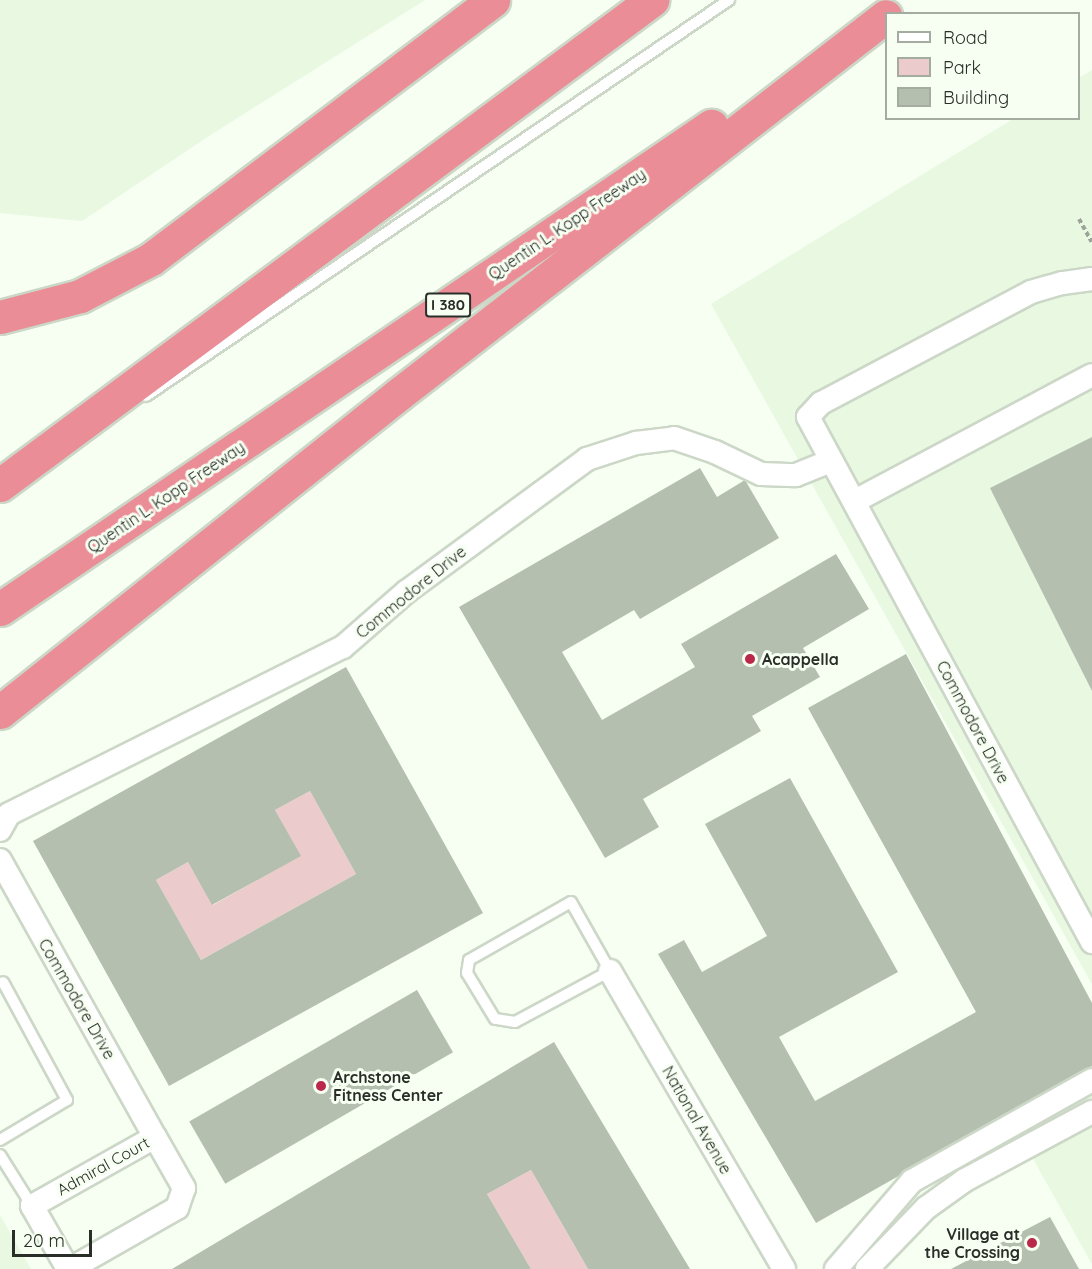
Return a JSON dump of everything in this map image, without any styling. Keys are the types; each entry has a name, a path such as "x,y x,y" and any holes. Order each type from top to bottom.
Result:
{"highway":[{"path":"0,317 24,313 80,296 151,259 494,0"},
{"path":"0,485 652,0"},
{"name":"Quentin L. Kopp Freeway","path":"0,609 897,0"},
{"path":"892,12 907,0"},
{"path":"0,712 399,394 885,17"},
{"path":"0,617 65,565"}],"street":[{"name":"Commodore Drive","path":"1092,279 1062,283 1031,292 821,403 808,417 1092,942"},
{"path":"855,501 1092,375"},
{"name":"Commodore Drive","path":"0,830 9,814 343,647 406,592 587,459 636,443 674,438 715,452 761,474 796,475 831,461"},
{"name":"Commodore Drive","path":"0,860 155,1137"},
{"name":"National Avenue","path":"610,971 784,1269"},
{"path":"836,1269 912,1181 1092,1080"},
{"path":"867,1269 926,1208 965,1180 1092,1112"},
{"name":"Admiral Court","path":"155,1137 184,1188 177,1208 69,1269 32,1206 155,1137"}],"lane":[{"path":"133,405 729,0"},
{"path":"0,495 75,444"},
{"name":"National Avenue","path":"571,902 610,971 515,1022 495,1018 467,973 469,960 571,902"},
{"path":"0,1140 67,1100 3,982"},
{"path":"0,1155 32,1206"}],"path":[{"path":"1079,219 1092,242"}],"shaded area":[{"path":"0,0 425,0 212,134 82,221 0,213"},
{"path":"1092,70 1092,984 711,304 1011,120 1080,120 1080,77"},
{"path":"1092,1076 1092,1264 1009,1116"},
{"path":"0,1215 31,1269 0,1269"}],"green space":[{"path":"310,791 356,874 201,960 156,880 188,862 213,905 300,856 275,810"},
{"path":"531,1170 588,1269 531,1269 487,1194"}],"building":[{"path":"1092,437 1092,691 990,488"},
{"name":"Acappella","path":"700,468 717,497 745,480 779,538 640,619 634,610 562,652 602,720 695,667 681,644 836,554 869,609 803,648 820,677 752,716 761,731 643,799 659,827 605,858 459,607"},
{"path":"906,654 1092,1003 1092,1066 816,1223 658,954 684,940 702,972 767,936 705,824 790,778 898,972 779,1037 815,1101 976,1012 808,708"},
{"path":"346,667 483,913 169,1086 33,841","holes":["310,791 356,874 201,960 156,880 188,862 212,905 301,856 275,810"]},
{"name":"Archstone Fitness Center","path":"417,990 453,1052 225,1184 189,1122"},
{"path":"554,1042 690,1269 588,1269 531,1170 487,1194 531,1269 172,1269"},
{"name":"Village at the Crossing","path":"1050,1217 1079,1269 951,1269"}],"place":[{"name":"Acappella","path":"750,659"},
{"name":"Archstone Fitness Center","path":"321,1086"},
{"name":"Village at the Crossing","path":"1032,1243"}]}
